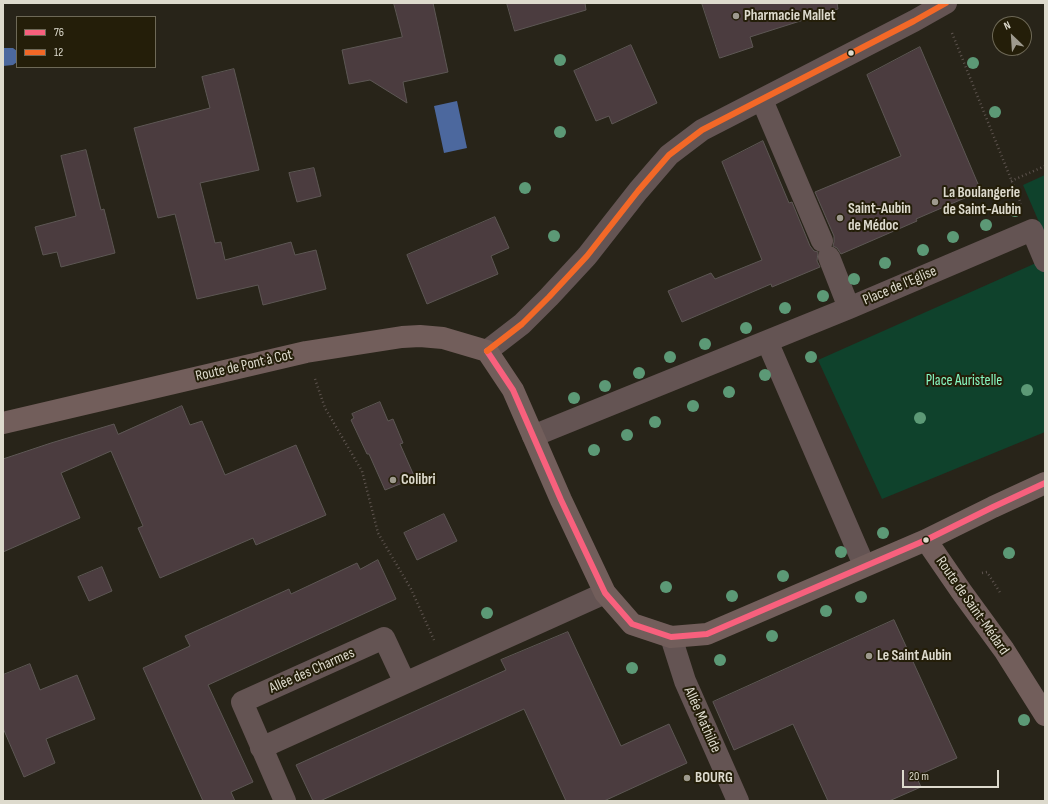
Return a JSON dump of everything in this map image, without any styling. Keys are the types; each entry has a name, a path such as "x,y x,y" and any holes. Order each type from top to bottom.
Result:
{"street":[{"path":"946,3 702,130 669,155 638,191 587,256 549,298 522,324 487,351 513,390 561,500 605,593 632,624 671,637 706,634 864,565 926,540 1045,483"},
{"path":"762,100 849,308"},
{"name":"Place de l'Eglise","path":"533,436 849,308 1032,230 1045,261"},
{"name":"Route de Pont à Cot","path":"3,424 306,352 420,336 443,338 487,351"},
{"path":"767,341 864,565"},
{"name":"Route de Saint-Médard","path":"926,540 968,602 1004,650 1045,715"},
{"path":"261,748 605,593"},
{"name":"Allée Mathilde","path":"671,637 686,681 738,801"},
{"name":"Allée des Charmes","path":"285,801 242,702 384,638 406,683"}],"path":[{"path":"950,27 1011,181 1045,166"},
{"path":"306,352 325,408 362,471 378,533 411,589 445,665"}],"green space":[{"path":"1045,175 1045,236 1023,185"},
{"name":"Place Auristelle","path":"1045,259 1045,432 882,499 818,360"}],"water":[{"path":"3,48 13,48 16,50 16,63 13,65 3,66"},
{"path":"457,101 467,148 444,153 434,106"}],"building":[{"path":"394,3 433,3 448,72 403,82 407,103 370,80 349,84 342,50 402,37"},
{"path":"507,3 585,3 586,10 515,31"},
{"path":"702,3 837,3 838,9 750,37 753,47 720,58"},
{"path":"631,45 657,103 612,124 609,116 596,121 574,71"},
{"path":"920,47 981,191 841,254 837,248 833,246 834,236 815,192 901,156 867,75"},
{"path":"234,69 259,170 200,183 215,243 221,242 225,260 291,242 295,255 316,250 326,289 263,305 258,285 197,299 175,214 158,218 134,128 210,108 202,77"},
{"path":"763,141 789,203 792,202 810,246 814,251 818,252 817,261 820,267 772,287 771,284 682,322 668,291 711,273 715,279 762,260 722,162"},
{"path":"86,150 101,210 104,209 115,253 61,267 57,252 43,255 35,227 76,216 61,156"},
{"path":"314,168 321,196 297,202 289,173"},
{"path":"495,217 509,248 491,256 498,274 427,304 407,255"},
{"path":"380,402 388,421 393,419 403,443 400,444 415,478 385,490 369,454 367,454 351,420 354,418 352,414"},
{"path":"182,406 190,425 202,421 225,475 296,445 326,515 256,545 253,538 160,578 138,528 143,526 111,451 61,473 80,518 3,552 3,459 114,424 118,434"},
{"path":"444,514 457,541 417,560 404,533"},
{"path":"378,560 396,599 208,685 253,782 231,792 235,801 203,801 143,668 190,646 185,636 289,589 291,594 357,563 360,569"},
{"path":"102,567 112,591 89,601 78,577"},
{"path":"894,620 957,758 916,776 921,787 889,801 828,801 793,724 734,750 713,702"},
{"path":"568,632 621,746 669,724 687,763 604,801 566,801 524,709 320,801 313,801 296,765 506,670 501,660"},
{"path":"30,664 40,690 77,675 95,719 46,739 55,763 24,777 3,728 3,675"}],"transit line":[{"name":"12","path":"487,351 522,324 549,297 587,256 638,191 669,155 702,130 946,3"},
{"name":"76","path":"487,351 513,390 561,500 605,593 632,624 671,637 707,634 926,540 1045,483"}],"place":[{"name":"Pharmacie Mallet","path":"736,16"},
{"name":"La Boulangerie de Saint-Aubin","path":"935,202"},
{"name":"Saint-Aubin de Médoc","path":"840,218"},
{"name":"Colibri","path":"393,480"},
{"name":"Le Saint Aubin","path":"869,656"},
{"name":"BOURG","path":"687,778"}]}
